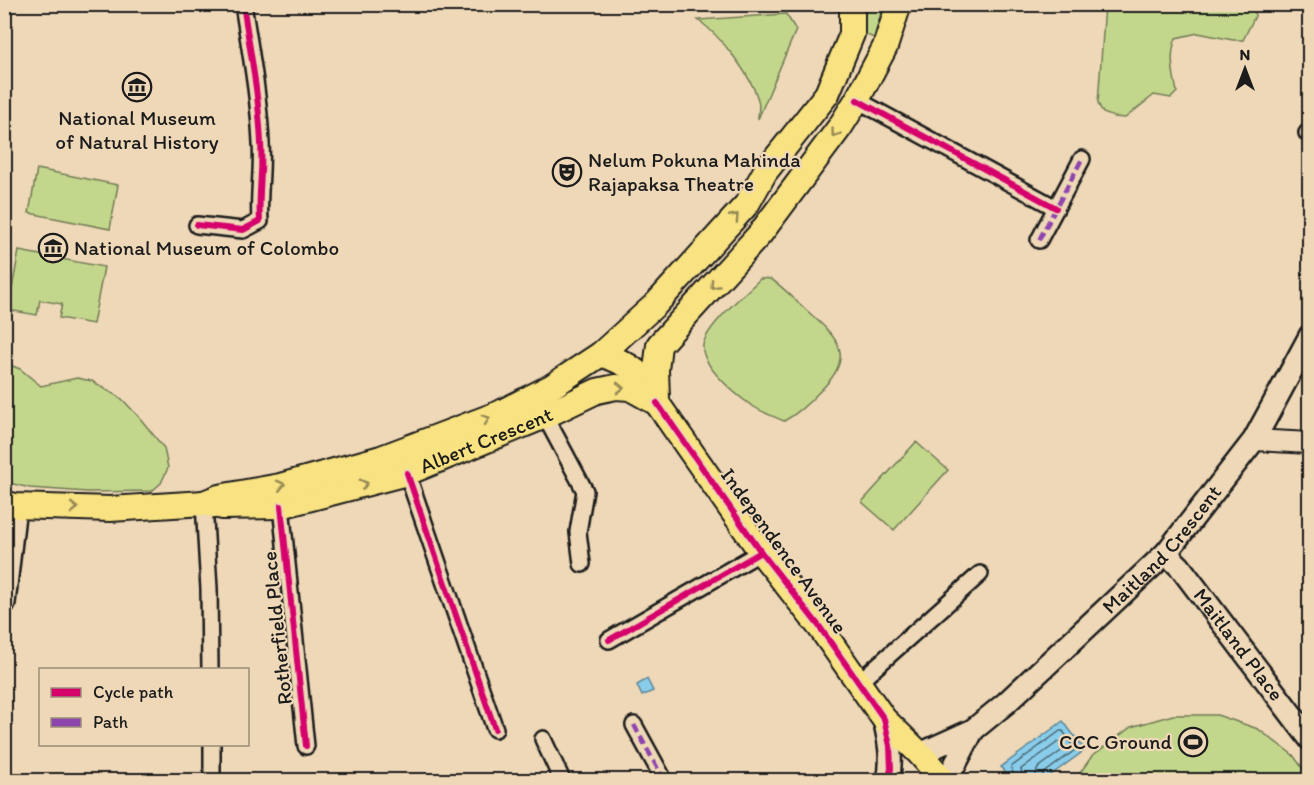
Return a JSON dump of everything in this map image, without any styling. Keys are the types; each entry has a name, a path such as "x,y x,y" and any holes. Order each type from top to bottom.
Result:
{"main road":[{"name":"Albert Crescent","path":"204,503 219,497 280,486 381,458 501,413 551,387 601,354 656,304 747,204 765,172 827,94 852,34 852,4"},
{"path":"657,403 656,370 659,345 760,234 840,127 885,47 899,4"},
{"path":"637,321 638,331 643,339 659,345"},
{"name":"Maitland Crescent","path":"920,754 973,730 1006,703 1166,553 1254,440 1310,336"},
{"name":"Independence Avenue","path":"601,354 636,371 645,379 657,403 761,552 819,626 884,719 945,780"},
{"name":"Albert Crescent","path":"10,504 110,509 204,503 223,507 280,506 407,473 597,392 616,387 630,388 657,403"},
{"path":"437,461 450,432"},
{"path":"4,603 10,504"},
{"name":"Maitland Place","path":"1166,553 1180,567 1310,739"},
{"path":"884,719 890,746 891,769 888,780"},
{"name":"Maitland Crescent","path":"945,780 973,730"}],"street":[{"path":"197,225 243,230 260,222 258,199 262,145 254,72 243,4"},
{"path":"857,100 1056,208"},
{"path":"1039,240 1082,159"},
{"path":"545,416 585,490 578,532 582,564"},
{"path":"1254,440 1310,443"},
{"path":"407,473 495,729"},
{"path":"204,503 209,589 210,668"},
{"name":"Rotherfield Place","path":"280,506 306,746"},
{"path":"609,640 761,552"},
{"path":"859,682 980,574"},
{"path":"634,725 664,780"},
{"path":"543,739 562,780"},
{"path":"212,746 212,780"}],"green space":[{"path":"863,5 883,5 874,38 862,33"},
{"path":"1105,5 1254,5 1255,16 1243,40 1198,33 1176,38 1172,58 1177,92 1171,98 1154,95 1125,118 1103,113 1098,103"},
{"path":"786,14 796,30 758,119 759,102 749,79 725,45 698,20"},
{"path":"37,169 118,185 110,229 29,213"},
{"path":"19,251 104,267 93,324 59,318 62,304 40,300 37,315 8,310"},
{"path":"760,279 769,279 782,287 824,326 838,345 840,355 839,365 832,377 804,408 784,421 763,412 737,394 720,379 704,353 703,345 711,328"},
{"path":"5,363 20,369 41,386 77,378 92,381 122,399 164,448 168,468 161,483 152,491 88,492 30,488 5,482"},
{"path":"916,442 948,470 894,530 862,502"},
{"name":"CCC Ground","path":"1173,715 1217,715 1258,729 1293,755 1309,780 1075,780 1092,756 1131,727"}],"water":[{"path":"647,679 653,691 642,696 637,685"},
{"path":"1063,721 1085,750 1044,780 1011,780 1001,767"}],"marked path":[{"path":"1039,240 1082,159"},
{"path":"634,725 664,780"}],"cycle path":[{"path":"197,225 243,230 260,221 260,125 243,4"},
{"path":"857,100 1056,208"},
{"path":"657,403 761,552 819,626 884,719 890,746 891,769 888,780"},
{"path":"407,473 495,729"},
{"path":"281,506 306,746"},
{"path":"609,640 761,552"}],"place":[{"name":"National Museum of Natural History","path":"137,87"},
{"name":"Nelum Pokuna Mahinda Rajapaksa Theatre","path":"567,172"},
{"name":"National Museum of Colombo","path":"53,248"},
{"name":"CCC Ground","path":"1193,742"}]}
